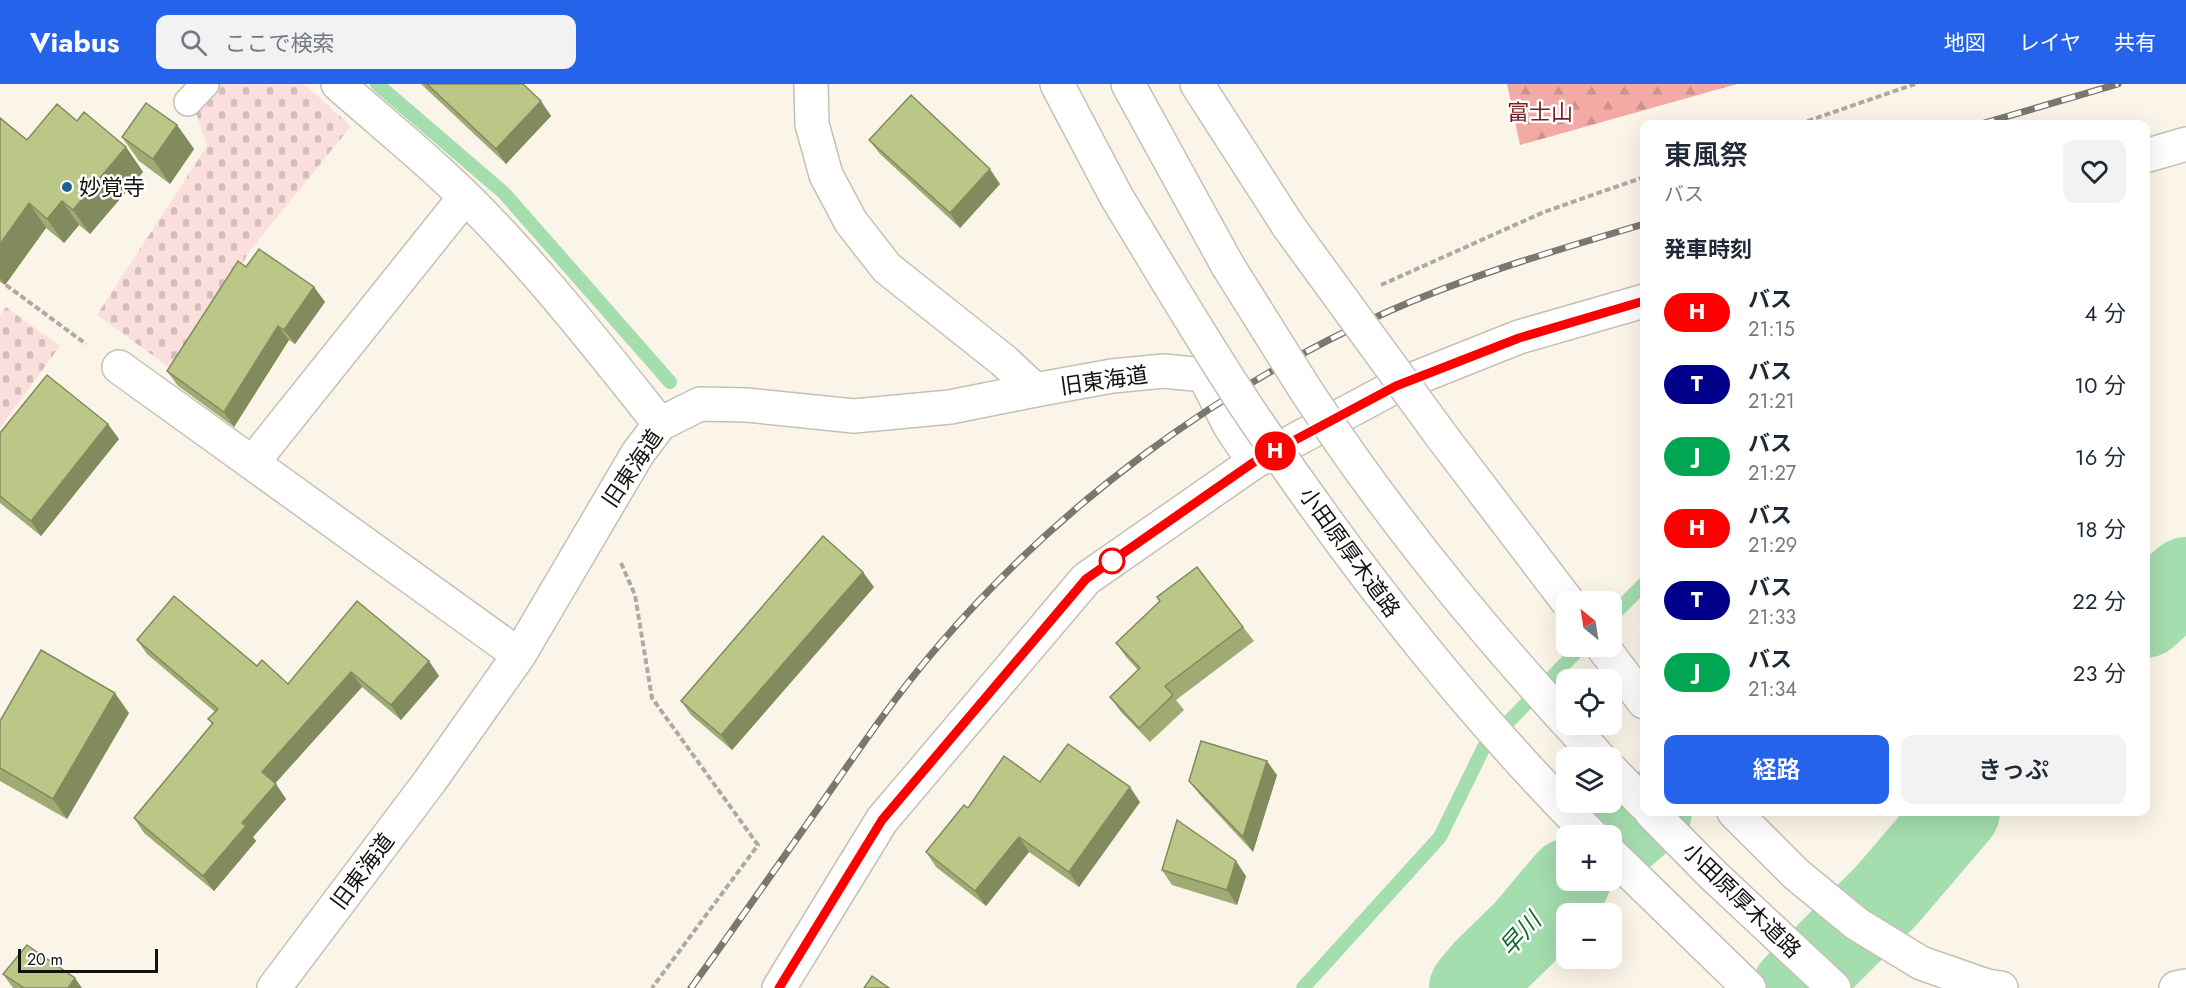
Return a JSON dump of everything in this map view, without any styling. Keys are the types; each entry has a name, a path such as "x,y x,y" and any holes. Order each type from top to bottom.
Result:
{"main road":[{"path":"338,84 465,197 564,304 660,424"},
{"path":"811,84 812,124 826,175 851,222 887,268 1004,361 1035,390"},
{"name":"小田原厚木道路","path":"1057,84 1116,196 1176,295 1255,420 1323,517 1398,617 1472,707 1582,825"},
{"path":"1128,84 1228,266 1306,390 1372,485 1453,591 1556,710"},
{"path":"1197,84 1290,227 1443,438 1560,591"},
{"path":"2150,155 2186,144"},
{"path":"257,457 465,197"},
{"path":"779,988 882,820 1086,579 1254,462 1396,386 1519,338 1640,302"},
{"path":"119,367 519,655"},
{"name":"旧東海道","path":"274,988 430,781 519,655 638,453 660,424 700,404 747,405 854,416 950,407 1112,376 1164,371 1204,375 1230,426 1254,462"},
{"path":"1610,657 1640,697"},
{"path":"1579,735 1589,747"},
{"path":"1622,781 1640,800"},
{"name":"小田原厚木道路","path":"1655,816 1713,876 1834,988"},
{"path":"1738,816 1796,874 1857,924 1921,963 1987,986 2001,988"},
{"path":"1622,865 1749,988"},
{"path":"2176,988 2186,986"}],"path":[{"path":"1811,120 1915,84"},
{"path":"1380,285 1544,212 1640,178"},
{"path":"6,285 119,367"},
{"path":"601,515 635,595 652,698 759,845 652,988"}],"green space":[{"path":"219,84 304,84 351,126 249,252 180,375 97,315 207,146 195,110"},
{"name":"富士山","path":"1507,84 1737,84 1520,145"},
{"path":"6,307 60,346 0,428 0,315"}],"building":[{"path":"427,84 523,84 541,101 496,149"},
{"path":"911,95 990,169 950,213 869,140"},
{"path":"146,103 177,125 153,159 122,137"},
{"path":"57,104 77,121 84,112 126,147 73,210 62,201 47,219 29,203 0,244 0,118 27,140"},
{"path":"259,249 314,287 284,330 278,326 224,412 167,371 238,261 246,267"},
{"path":"47,375 108,424 31,521 0,496 0,433"},
{"path":"823,536 863,572 721,735 681,701"},
{"path":"1197,567 1243,627 1165,686 1173,695 1139,728 1110,697 1140,668 1116,643 1160,601 1157,597"},
{"path":"174,596 257,666 262,660 288,684 357,601 429,661 391,705 351,672 262,772 276,784 242,823 246,826 203,876 134,818 213,723 208,719 218,709 137,640"},
{"path":"41,650 115,693 53,799 0,768 0,721"},
{"path":"1201,741 1267,761 1243,837 1189,781"},
{"path":"1068,744 1130,787 1069,872 1019,837 975,891 926,852 964,805 968,808 1004,756 1040,782"},
{"path":"1177,820 1236,861 1227,890 1162,870"},
{"path":"27,945 75,978 68,988 24,988 3,974"},
{"path":"872,976 889,988 864,988"}],"waterway":[{"path":"377,84 504,193 670,382"},
{"path":"2150,611 2186,579"},
{"path":"1622,606 1640,588"},
{"path":"1303,988 1440,837 1484,747 1571,657"},
{"name":"早川","path":"1622,836 1645,816"},
{"path":"1794,988 1887,895 1955,816"},
{"name":"早川","path":"1471,988 1526,931 1560,891"}],"railway":[{"path":"1995,120 2118,84"},
{"path":"691,988 877,724 923,664 986,593 1036,544 1089,498 1145,454 1202,414 1324,343 1387,312 1450,286 1640,225"}],"bus line":[{"name":"H","path":"779,988 882,820 1086,579 1254,462 1396,386 1519,338 1640,302"}],"place":[{"name":"妙覚寺","path":"67,187"}]}
